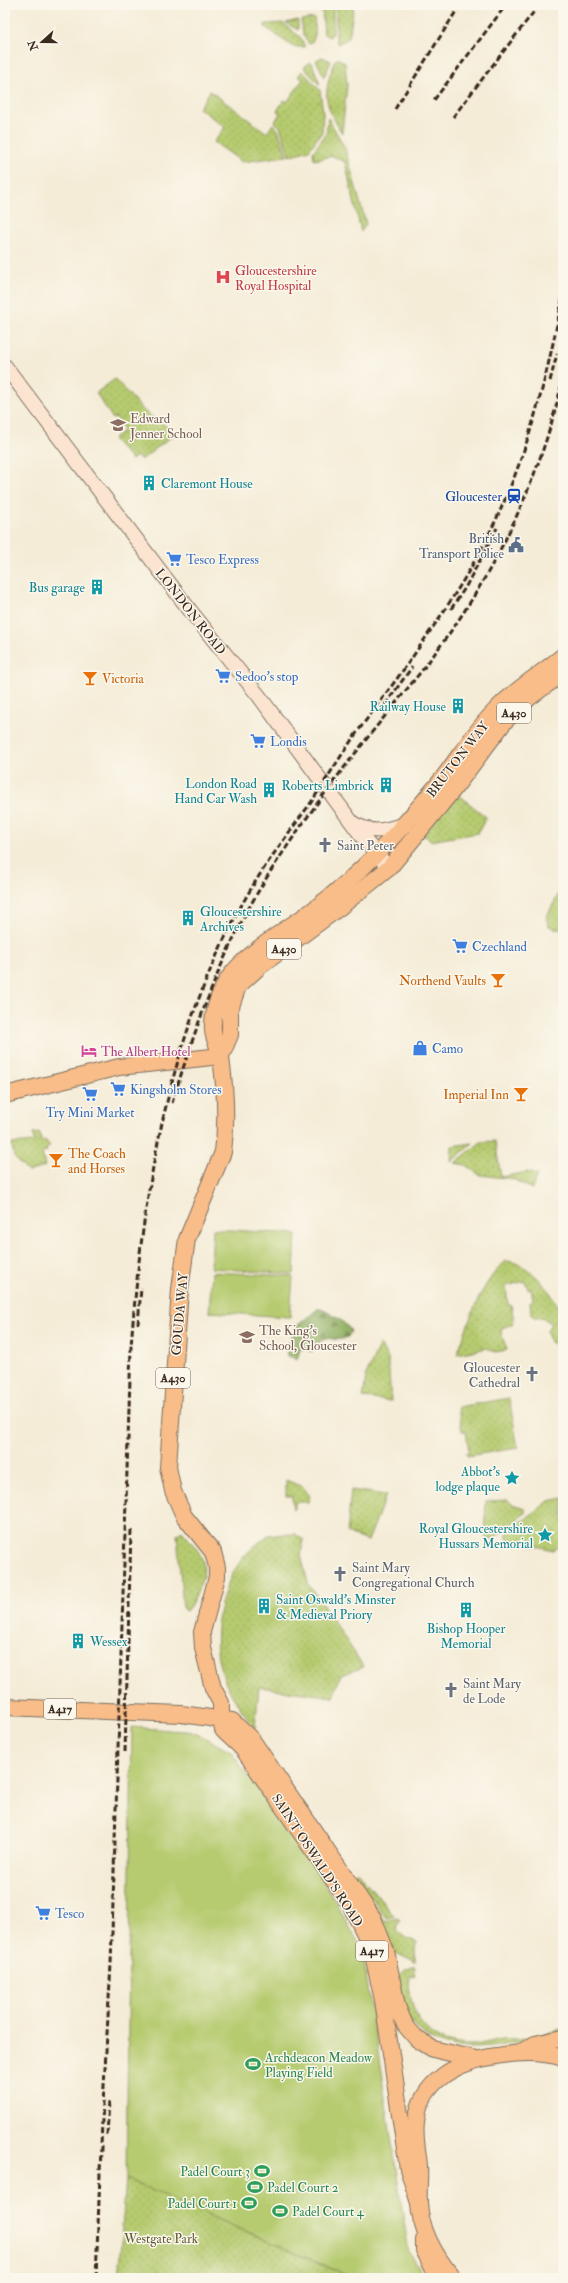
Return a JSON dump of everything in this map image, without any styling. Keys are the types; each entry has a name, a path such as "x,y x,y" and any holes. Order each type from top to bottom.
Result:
{"main road":[{"name":"LONDON ROAD","path":"5,366 192,613 259,696 354,824 389,868"},
{"name":"BRUTON WAY","path":"378,855 406,824 494,711 529,680 563,656"},
{"name":"BRUTON WAY","path":"389,868 453,790 505,721 530,697 563,673"},
{"path":"354,824 367,831 376,832 406,824"},
{"name":"A430","path":"221,1056 213,1031 216,1009 224,986 230,975 248,958 332,896 378,855"},
{"name":"A430","path":"221,1056 230,1035 230,1009 238,986 260,966 340,907 389,868"},
{"path":"5,1095 119,1067 221,1056"},
{"name":"GOUDA WAY","path":"221,1056 224,1144 220,1160 187,1239 179,1297 168,1467 173,1491 184,1516 213,1552 217,1567 218,1577 202,1632 213,1688 219,1698 222,1708 221,1721"},
{"name":"SAINT OSWALD'S ROAD","path":"5,1707 181,1714 221,1721 232,1721 252,1740 365,1904 373,1918 386,1952 396,2006 405,2025 417,2039 433,2049 476,2059"},
{"name":"SAINT OSWALD'S ROAD","path":"221,1721 224,1730 243,1749 350,1904 371,1946 378,1971 408,2168 419,2203"},
{"path":"520,2052 535,2044 563,2038"},
{"name":"A417","path":"438,2278 424,2250 419,2203 419,2166 415,2124 420,2105 429,2089 440,2078 476,2059 520,2052 549,2054 563,2058"},
{"name":"A417","path":"423,2230 453,2278"}],"green space":[{"path":"325,5 333,5 333,34 329,37 324,34 322,9"},
{"path":"336,5 354,5 349,38 338,44 336,39"},
{"path":"314,18 315,36 309,44 303,34 301,20"},
{"path":"298,20 298,30 286,23"},
{"path":"283,23 301,38 305,47 293,47 264,26 266,24"},
{"path":"322,57 331,61 324,77 316,60"},
{"path":"339,59 345,63 347,85 342,133 331,113 327,98 328,81 335,60"},
{"path":"309,62 313,65 320,85 304,68"},
{"path":"302,71 320,90 323,113 322,132 309,150 289,156 280,127 275,122 280,113 277,111 284,100 287,102 303,79 298,76"},
{"path":"210,91 267,133 273,124 278,130 287,156 242,162 214,142 225,127 199,108"},
{"path":"328,118 345,148 366,224 361,232 345,162 333,156 314,160 313,152 326,134"},
{"path":"115,379 144,411 176,433 141,460 137,456 132,460 113,439 124,430 116,417 113,419 96,393"},
{"path":"453,790 486,817 478,833 430,841 420,831"},
{"path":"563,892 563,931 549,926 546,918 559,893"},
{"path":"40,1133 41,1141 45,1140 50,1146 46,1149 47,1151 42,1153 45,1166 28,1172 14,1157 12,1144 34,1142 33,1134"},
{"path":"495,1141 501,1177 527,1172 537,1175 532,1189 513,1179 480,1175 465,1165 455,1163 481,1142"},
{"path":"473,1143 451,1162 452,1146"},
{"path":"213,1229 296,1234 294,1274 211,1268"},
{"path":"506,1261 524,1267 542,1282 549,1291 560,1311 563,1320 563,1348 550,1342 547,1331 551,1323 542,1317 536,1318 531,1314 530,1302 533,1299 531,1288 528,1289 525,1281 506,1286 508,1305 511,1305 514,1320 512,1324 502,1328 501,1332 507,1350 495,1352 487,1348 457,1354 471,1316 482,1292 497,1270"},
{"path":"212,1272 293,1276 290,1317 209,1312"},
{"path":"319,1308 336,1317 348,1327 351,1331 348,1337 342,1339 326,1339 322,1341 312,1352 301,1348 297,1359 288,1356 286,1348 297,1326"},
{"path":"380,1344 388,1358 391,1401 363,1398 366,1375"},
{"path":"509,1398 518,1448 467,1456 466,1452 469,1452 466,1431 462,1431 458,1407"},
{"path":"286,1480 303,1487 310,1496 308,1502 296,1502 293,1510 292,1496 286,1496"},
{"path":"351,1490 386,1495 368,1541 347,1533"},
{"path":"563,1498 563,1544 553,1550 507,1539 507,1533 549,1501"},
{"path":"508,1500 512,1504 525,1508 525,1513 493,1539 488,1539 484,1534 486,1501"},
{"path":"182,1531 195,1546 204,1566 201,1582 186,1611 183,1609 177,1534"},
{"path":"295,1534 304,1540 301,1555 308,1583 364,1667 341,1675 333,1697 259,1687 255,1728 233,1697 223,1676 217,1645 219,1612 230,1580 238,1565 247,1553 268,1535"},
{"name":"Archdeacon Meadow Playing Field","path":"132,1727 195,1732 231,1752 322,1878 362,1949 409,2253 425,2278 353,2278 126,2179"},
{"path":"357,1871 394,1916 386,1918 354,1873"},
{"path":"351,1873 385,1921 397,1918 400,1920 397,1926 398,1932 406,1938 417,1942 415,1962 391,1951"},
{"path":"415,1966 415,1975 410,1976 409,1979 413,2007 425,2028 445,2041 474,2045 496,2040 527,2038 563,2028 563,2031 500,2046 478,2048 456,2047 436,2042 419,2031 406,2013 403,2005 398,1977 405,1970"},
{"name":"Westgate Park","path":"126,2179 353,2278 118,2278"}],"railway":[{"path":"395,109 460,5"},
{"path":"434,100 506,5"},
{"path":"453,117 539,5"},
{"path":"96,2278 102,2121 111,1964 131,1347 142,1234 162,1122 176,1068 193,1014 214,961 239,910 282,842 310,804 352,740 438,620 472,566 492,529 509,490 527,442 541,394 563,295"},
{"path":"550,381 557,354"},
{"path":"172,1103 192,1041 227,951 257,894 307,818 374,729 438,649 459,619 498,554 515,520 543,450 563,378"},
{"path":"451,609 465,588 497,528"},
{"path":"385,705 412,667"},
{"path":"138,1324 141,1288"},
{"path":"125,1752 131,1530"},
{"path":"107,2135 109,2101"}],"place":[{"name":"Gloucestershire Royal Hospital","path":"223,277"},
{"name":"Edward Jenner School","path":"118,425"},
{"name":"Claremont House","path":"149,483"},
{"name":"Gloucester","path":"514,496"},
{"name":"British Transport Police","path":"516,545"},
{"name":"Tesco Express","path":"174,559"},
{"name":"Bus garage","path":"97,587"},
{"name":"Sedoo's stop","path":"223,676"},
{"name":"Victoria","path":"90,678"},
{"name":"Railway House","path":"458,706"},
{"name":"Londis","path":"258,741"},
{"name":"Roberts Limbrick","path":"386,785"},
{"name":"London Road Hand Car Wash","path":"269,790"},
{"name":"Saint Peter","path":"325,845"},
{"name":"Gloucestershire Archives","path":"188,918"},
{"name":"Czechland","path":"460,946"},
{"name":"Northend Vaults","path":"498,980"},
{"name":"Camo","path":"420,1048"},
{"name":"The Albert Hotel","path":"89,1051"},
{"name":"Kingsholm Stores","path":"118,1089"},
{"name":"Try Mini Market","path":"90,1094"},
{"name":"Imperial Inn","path":"521,1094"},
{"name":"The Coach and Horses","path":"56,1160"},
{"name":"The King's School, Gloucester","path":"247,1337"},
{"name":"Gloucester Cathedral","path":"532,1374"},
{"name":"Abbot's lodge plaque","path":"512,1478"},
{"name":"Royal Gloucestershire Hussars Memorial","path":"545,1535"},
{"name":"Saint Mary Congregational Church","path":"340,1574"},
{"name":"Saint Oswald's Minster & Medieval Priory","path":"264,1606"},
{"name":"Bishop Hooper Memorial","path":"466,1610"},
{"name":"Wessex","path":"78,1641"},
{"name":"Saint Mary de Lode","path":"451,1690"},
{"name":"Tesco","path":"43,1913"},
{"name":"Archdeacon Meadow Playing Field","path":"253,2064"},
{"name":"Padel Court 3","path":"262,2171"},
{"name":"Padel Court 2","path":"255,2187"},
{"name":"Padel Court 1","path":"249,2203"},
{"name":"Padel Court 4","path":"280,2211"}]}
